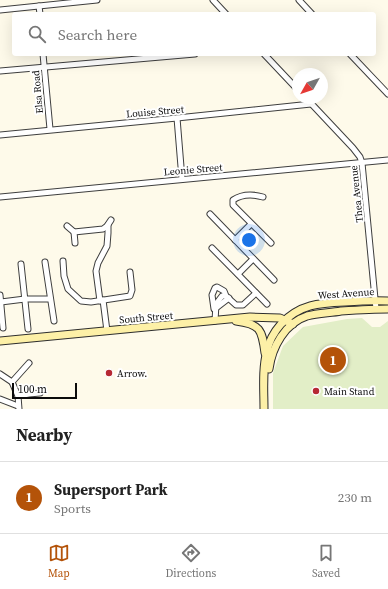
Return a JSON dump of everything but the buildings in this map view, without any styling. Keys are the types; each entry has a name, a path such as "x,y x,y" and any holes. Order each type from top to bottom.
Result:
{"street":[{"path":"0,10 40,6 66,1 97,0"},
{"path":"213,0 224,12"},
{"path":"299,0 310,12"},
{"path":"40,6 40,12"},
{"name":"Elsa Road","path":"43,56 50,129"},
{"path":"0,71 172,56"},
{"path":"266,56 292,84"},
{"path":"352,56 388,94"},
{"name":"Louise Street","path":"0,135 311,104"},
{"name":"Thea Avenue","path":"311,104 353,148 360,157 362,163 376,309"},
{"path":"177,118 182,179"},
{"name":"Leonie Street","path":"0,197 388,160"},
{"path":"353,164 364,176"},
{"path":"263,197 245,196 235,199 232,203 271,243"},
{"path":"210,214 274,280"},
{"path":"107,331 96,271 98,263 107,246 108,225 110,220"},
{"path":"235,240 251,224"},
{"path":"74,232 102,229 108,225"},
{"path":"67,226 74,232 75,243"},
{"path":"212,248 267,304"},
{"path":"238,274 253,259"},
{"path":"63,261 67,285 73,294 81,301 85,302 128,296 132,294 130,272"},
{"path":"45,262 54,321"},
{"path":"21,264 28,329"},
{"path":"256,293 243,305 235,304 227,297 224,291 217,287 213,290 212,296 219,320 249,323 257,328 263,340 265,359"},
{"path":"0,295 3,328"},
{"path":"216,310 227,297"},
{"path":"1,302 25,299 50,299"},
{"name":"West Avenue","path":"264,409 265,359 272,338 286,319 299,309 314,305 375,300 388,301"},
{"name":"West Avenue","path":"269,409 268,373 271,357 280,338 293,324 305,317 315,314 388,309"},
{"name":"South Street","path":"0,341 219,320 266,317 286,319 293,324"},
{"path":"12,382 29,363"},
{"path":"0,374 12,382 18,396 18,407 0,399"},
{"path":"18,396 40,393"}],"green space":[{"path":"362,318 372,327 380,327 388,321 388,409 273,409 273,373 283,346 303,327 347,319"}],"place":[{"name":"Supersport Park","path":"333,360"},
{"name":"Arrow.","path":"109,373"},
{"name":"Main Stand","path":"316,391"}]}
